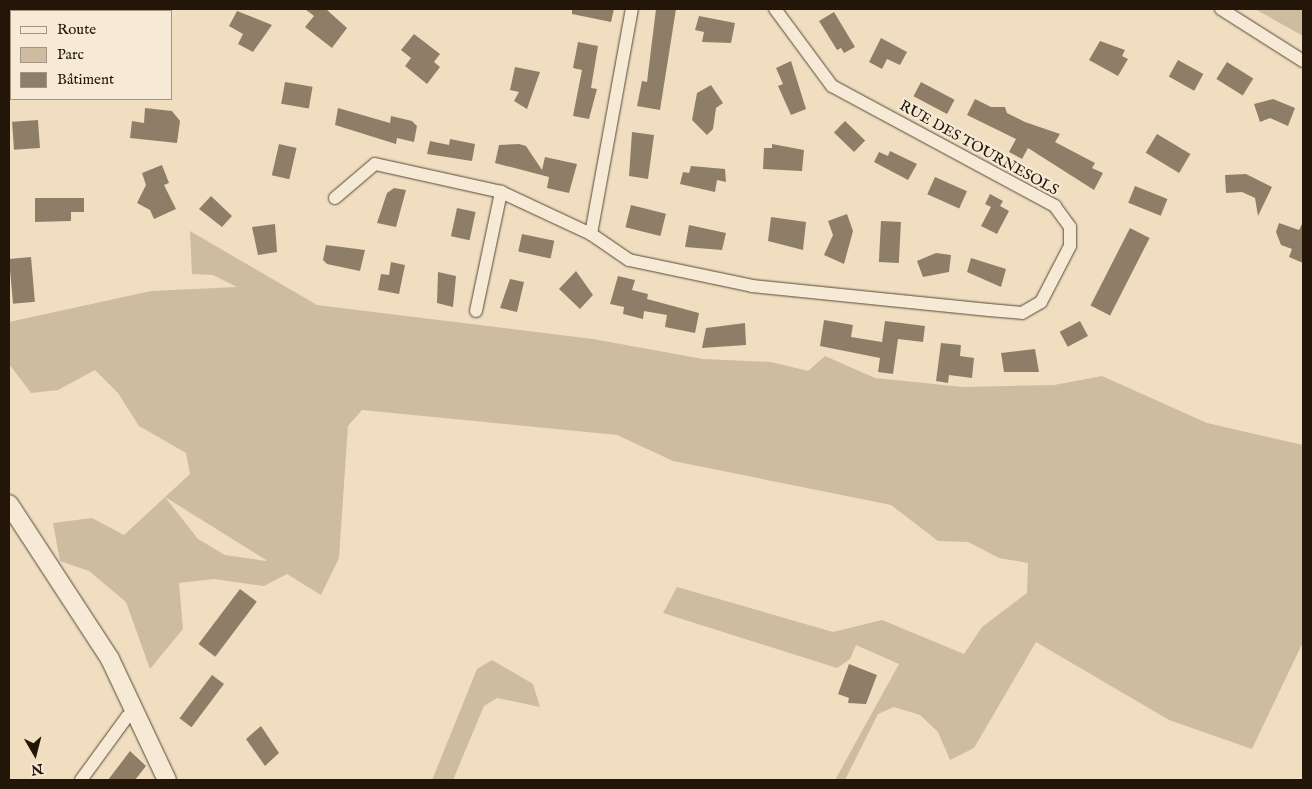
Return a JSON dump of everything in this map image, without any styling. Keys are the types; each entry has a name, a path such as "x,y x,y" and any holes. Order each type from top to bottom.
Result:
{"main road":[{"path":"9,504 92,629 136,712 167,780"}],"street":[{"path":"591,234 632,9"},
{"name":"RUE DES TOURNESOLS","path":"336,198 375,164 501,192 591,234 628,260 752,286 1022,313 1041,302 1070,246 1070,227 1055,206 832,86 775,9"},
{"path":"1222,9 1303,61"},
{"path":"476,311 501,192"},
{"path":"81,780 127,717 136,712"}],"green space":[{"path":"1255,9 1303,9 1303,36"},
{"path":"190,231 317,305 593,339 703,359 771,362 808,371 825,356 875,378 963,387 1054,385 1102,376 1207,423 1303,445 1303,642 1252,749 1169,720 1036,642 974,748 950,760 938,732 920,715 894,707 878,714 845,780 835,780 899,664 856,645 850,659 837,668 663,613 677,587 833,632 882,620 964,654 982,627 1027,593 1028,563 999,558 968,542 938,541 891,505 673,461 617,435 362,410 348,426 339,558 321,595 287,574 264,586 214,579 179,583 183,629 150,669 126,602 89,571 60,561 53,523 92,518 124,535 165,497 190,474 186,453 139,426 118,393 95,370 58,390 31,393 9,364 9,322 151,291 237,287 213,275 192,274","holes":["165,497 266,560 225,555 198,539"]},
{"path":"492,660 533,684 540,707 497,698 484,706 453,780 432,780 477,669"}],"building":[{"path":"305,9 326,9 347,28 332,48 305,27 314,16"},
{"path":"572,9 614,9 611,22 572,14"},
{"path":"656,9 676,9 660,110 637,106 642,81 647,82"},
{"path":"237,11 272,25 253,52 238,44 243,34 229,26"},
{"path":"834,12 855,47 844,53 841,48 837,50 819,21"},
{"path":"699,16 735,23 731,43 702,42 704,32 695,30"},
{"path":"414,34 440,54 434,62 440,67 427,84 405,66 411,58 401,50"},
{"path":"881,38 907,52 900,65 887,59 882,69 869,62"},
{"path":"1100,41 1125,50 1122,56 1128,59 1118,76 1089,60"},
{"path":"578,42 598,46 591,88 597,89 589,119 573,116 582,70 573,68"},
{"path":"1178,60 1203,74 1194,91 1169,77"},
{"path":"791,61 806,109 791,115 778,86 783,84 776,68"},
{"path":"1227,62 1253,78 1243,95 1216,79"},
{"path":"515,67 540,72 527,109 514,101 519,92 510,90"},
{"path":"285,82 313,87 309,109 281,104"},
{"path":"921,82 955,100 947,114 913,96"},
{"path":"711,85 723,103 716,108 713,129 707,135 692,120 697,93"},
{"path":"975,99 991,107 1005,107 1007,113 1025,122 1060,134 1055,142 1095,163 1092,168 1103,173 1094,190 1028,148 1022,159 1009,152 1016,139 967,115"},
{"path":"1273,99 1295,108 1288,126 1270,118 1260,122 1254,104"},
{"path":"145,108 172,111 180,121 177,143 130,138 132,121 144,123"},
{"path":"338,108 390,123 391,116 412,121 417,126 414,142 397,138 396,144 335,125"},
{"path":"38,120 40,148 14,150 12,122"},
{"path":"845,121 865,140 854,152 834,133"},
{"path":"632,132 654,135 648,179 629,176"},
{"path":"1157,134 1190,154 1179,173 1146,153"},
{"path":"450,139 475,144 472,161 427,154 430,141 449,145"},
{"path":"279,144 297,148 289,179 272,175"},
{"path":"519,144 526,146 542,170 545,157 577,164 569,193 547,188 549,177 495,163 499,145"},
{"path":"772,144 804,150 802,171 763,169 764,148 772,148"},
{"path":"890,151 917,164 908,180 874,162 879,152 888,156"},
{"path":"162,165 169,183 164,185 176,209 154,219 150,210 137,203 146,185 142,173"},
{"path":"691,166 725,169 726,182 717,180 715,192 680,184 683,172 689,173"},
{"path":"1246,174 1272,187 1258,216 1255,198 1242,192 1226,193 1225,175"},
{"path":"935,177 967,191 959,209 927,194"},
{"path":"1135,186 1167,199 1161,216 1128,203"},
{"path":"394,188 406,190 396,227 377,223 387,193"},
{"path":"990,194 1003,201 1000,206 1009,211 997,234 981,226 991,207 985,204"},
{"path":"211,196 232,216 222,227 199,209"},
{"path":"35,198 84,198 84,212 71,212 71,221 35,222"},
{"path":"631,205 666,214 660,236 625,227"},
{"path":"457,208 476,212 470,240 451,236"},
{"path":"847,214 853,231 844,264 824,255 833,235 828,221"},
{"path":"771,217 806,222 803,250 768,241"},
{"path":"881,221 901,222 899,263 879,262"},
{"path":"1303,222 1303,263 1289,257 1292,249 1281,245 1276,232 1279,223 1299,230"},
{"path":"275,224 277,252 258,255 252,227"},
{"path":"689,225 726,233 722,250 685,247"},
{"path":"1130,228 1150,238 1110,316 1091,306"},
{"path":"522,234 554,241 551,258 518,252"},
{"path":"326,245 365,250 360,271 327,264 323,260"},
{"path":"936,253 951,255 949,272 923,277 917,261"},
{"path":"31,257 35,302 13,304 9,259"},
{"path":"971,258 1006,269 1001,287 967,272"},
{"path":"391,262 405,265 399,294 378,290 381,274 389,275"},
{"path":"576,271 593,295 580,309 559,289"},
{"path":"438,272 456,276 453,307 437,303"},
{"path":"618,276 635,280 632,290 648,294 647,299 699,313 695,333 665,327 667,315 644,311 643,319 623,314 624,307 610,304"},
{"path":"510,279 524,282 517,312 500,308"},
{"path":"824,320 853,325 851,337 882,342 885,321 925,326 923,342 898,339 893,374 878,372 880,358 820,346"},
{"path":"1080,321 1088,336 1068,347 1060,332"},
{"path":"745,323 746,345 702,348 706,328"},
{"path":"941,343 961,345 960,356 974,358 972,378 949,375 948,383 936,381"},
{"path":"1035,349 1039,372 1004,372 1001,353"},
{"path":"240,589 257,602 215,657 198,644"},
{"path":"849,664 877,675 866,704 848,703 849,698 838,694"},
{"path":"212,675 224,684 191,727 180,718"},
{"path":"261,726 279,753 265,766 246,739"},
{"path":"130,751 146,766 135,780 108,780"}]}
